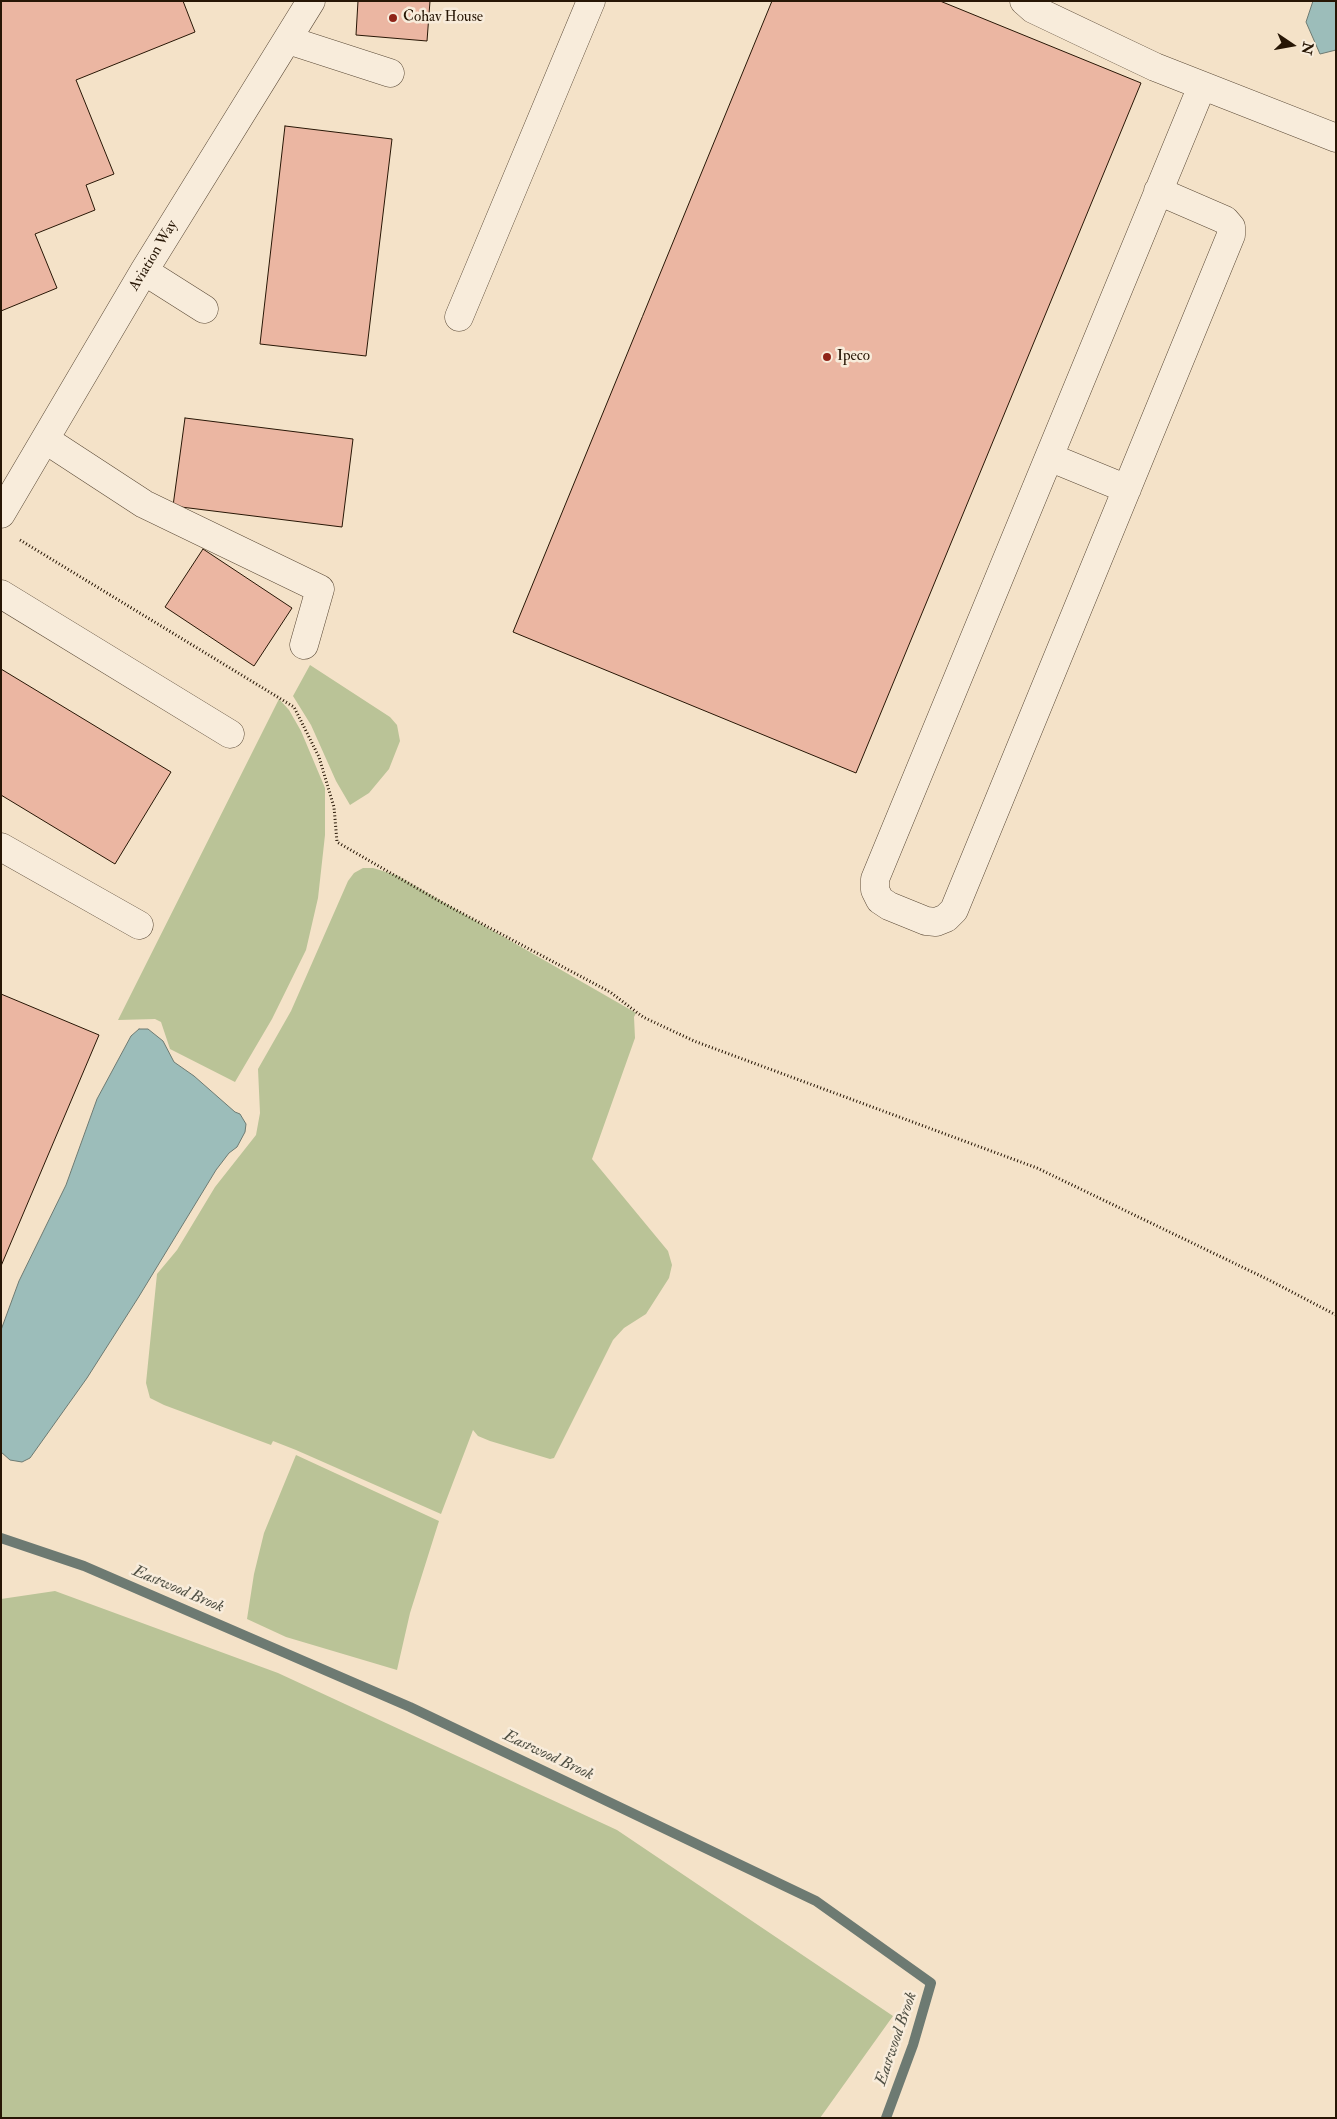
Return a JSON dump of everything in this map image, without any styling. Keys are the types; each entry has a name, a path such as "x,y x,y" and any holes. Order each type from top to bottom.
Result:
{"street":[{"name":"Aviation Way","path":"1,514 144,271 311,1"},
{"path":"459,317 591,1"},
{"path":"1024,1 1042,13 1155,67 1336,138"},
{"path":"288,40 390,73"},
{"path":"1158,191 1226,220 1231,227 1231,235 954,910 946,918 936,922 889,906 880,900 875,890 875,879 1158,191 1202,86"},
{"path":"144,271 204,309"},
{"path":"46,440 144,504 320,589 304,645"},
{"path":"1049,457 1127,489"},
{"path":"1,594 230,734"},
{"path":"1,847 138,925"}],"path":[{"path":"18,538 294,707 319,757 334,807 337,842 441,902 610,992 643,1017 694,1041 1037,1168 1269,1280 1336,1315"}],"green space":[{"path":"310,665 390,717 397,725 400,741 389,769 369,793 350,805 336,781 311,725 293,696"},
{"path":"279,699 289,710 301,731 325,788 325,835 318,898 306,950 272,1019 235,1082 170,1049 161,1022 155,1019 118,1020"},
{"path":"363,868 373,868 396,875 636,1013 634,1017 635,1038 592,1159 668,1251 672,1265 669,1278 646,1314 624,1328 613,1340 554,1458 550,1459 490,1441 478,1436 473,1430 441,1514 296,1450 273,1441 271,1445 164,1405 150,1398 146,1383 157,1274 177,1250 215,1187 256,1135 260,1113 258,1069 291,1011 348,881 354,873"},
{"path":"296,1455 439,1521 410,1613 397,1670 286,1637 247,1619 254,1574 264,1533"},
{"path":"55,1591 278,1673 617,1830 893,2016 820,2118 1,2118 1,1599"}],"water":[{"path":"1313,1 1336,1 1336,50 1320,54 1306,22"},
{"path":"139,1029 148,1029 163,1041 174,1062 194,1076 235,1112 240,1114 246,1124 245,1132 237,1147 229,1153 216,1170 87,1378 30,1458 22,1462 10,1460 1,1452 1,1330 19,1281 66,1185 97,1099 131,1036"}],"building":[{"path":"1,1 183,1 195,32 76,80 114,174 86,185 95,210 35,234 57,288 1,311"},
{"name":"Cohav House","path":"358,1 430,1 427,41 356,35"},
{"name":"Ipeco","path":"772,1 940,1 1141,83 856,773 513,632"},
{"path":"285,126 392,139 366,356 260,344"},
{"path":"185,418 353,439 342,527 173,506"},
{"path":"203,549 292,608 254,666 165,607"},
{"path":"1,669 171,772 115,864 1,795"},
{"path":"1,994 99,1035 1,1266"}],"waterway":[{"name":"Eastwood Brook","path":"1,1538 84,1566 410,1707 816,1901 931,1983 913,2045 886,2118"}],"place":[{"name":"Cohav House","path":"393,18"},
{"name":"Ipeco","path":"827,357"}]}
